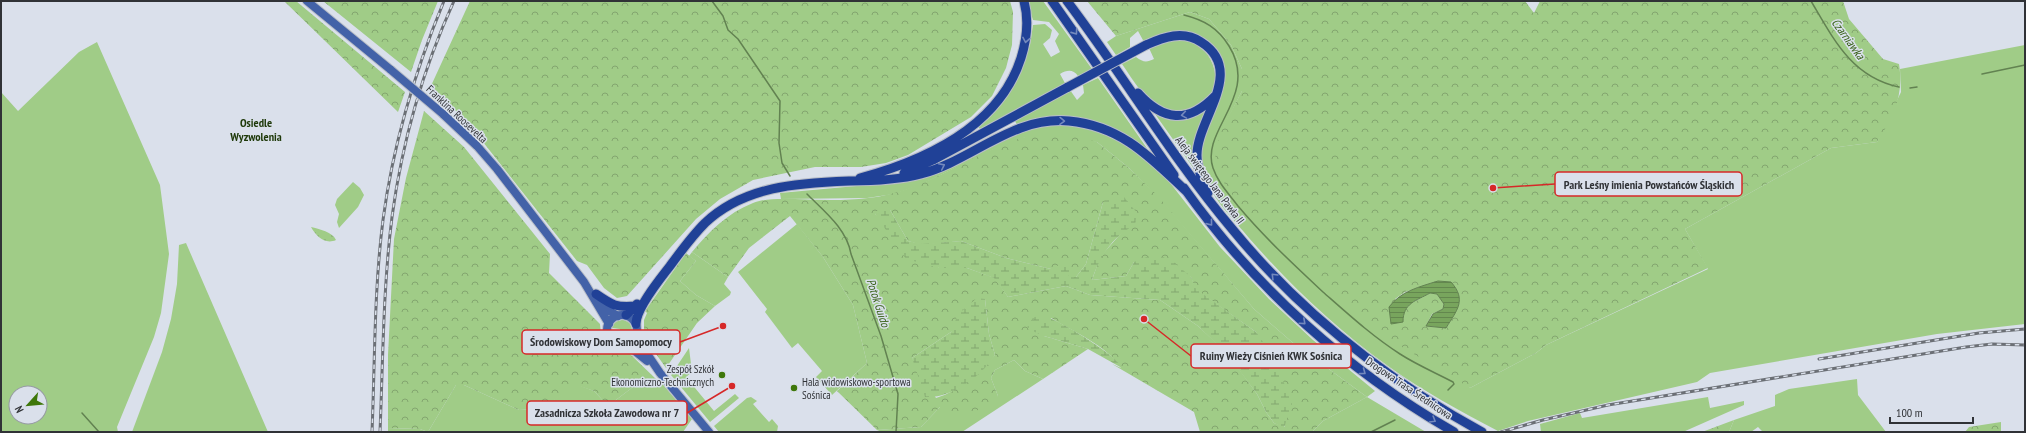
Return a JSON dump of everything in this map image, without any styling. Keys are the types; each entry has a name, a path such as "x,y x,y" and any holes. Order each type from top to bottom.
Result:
{"main road":[{"path":"849,181 900,167 956,138 988,114 1003,96 1017,71 1027,30 1024,1"},
{"path":"1052,1 1187,192"},
{"name":"Aleja świętego Jana Pawła II","path":"1067,1 1216,210 1263,265 1302,304 1358,352"},
{"path":"891,178 933,160 1146,45 1164,37 1180,35 1193,38 1203,43 1212,52 1219,66 1220,83 1198,143 1196,155 1198,168 1216,210"},
{"path":"1117,71 1144,100 1157,110 1169,115 1185,116 1193,113 1206,105 1216,95"},
{"path":"636,324 636,318 651,292 698,230 714,215 732,203 757,192 776,188 849,181 873,182 911,176 934,170 1018,127 1047,121 1068,121 1100,127 1130,142 1149,156 1187,192"},
{"name":"Drogowa Trasa Średnicowa","path":"1187,192 1239,258 1284,304 1333,348 1413,407 1454,432"},
{"path":"622,315 636,306 651,292"},
{"path":"596,294 617,307 636,306"},
{"name":"Drogowa Trasa Średnicowa","path":"1358,352 1425,399 1482,432"}],"street":[{"name":"Franklina Roosevelta","path":"307,1 443,114 477,146 584,282 609,324"},
{"name":"Franklina Roosevelta","path":"584,282 612,312 622,315"},
{"path":"660,373 632,347 626,344 617,344 610,338 608,330 609,324 622,315 633,319 636,324 635,336 660,373 709,432"},
{"path":"626,344 635,336"}],"green space":[{"path":"284,1 296,1 405,92 398,112"},
{"path":"323,1 438,1 411,72"},
{"path":"470,1 1010,1 1013,12 1012,45 1006,68 992,96 971,117 908,155 886,163 861,167 815,167 753,180 720,199 696,219 627,296 617,298 604,288 587,265 577,261 464,118 430,88"},
{"path":"1027,1 1043,1 1092,69 1078,76 1074,72 1070,71 1060,74 1066,85 981,131 978,126 994,112 1011,89 1030,45 1033,25 1045,24 1052,30 1050,38 1043,44 1051,57 1060,52 1055,41 1059,34 1049,22 1033,20"},
{"path":"1087,1 1525,1 1534,13 1540,1 1843,1 1849,19 1883,59 1899,64 1900,86 1899,95 1893,114 1877,142 1831,148 1685,229 1708,268 1546,345 1536,353 1470,388 1369,327 1285,252 1235,199 1220,177 1215,159 1219,134 1242,91 1242,69 1231,45 1209,19 1190,12 1116,36","holes":["1438,281 1454,314 1446,328 1426,326 1432,314 1443,309 1444,304 1437,294 1430,293 1410,304 1403,312 1395,299 1405,292"]},
{"path":"1190,12 1209,19 1231,45 1242,69 1242,91 1220,134 1470,388 1536,353 1546,345 1708,269 1685,229 1831,148 1877,142 1901,92 1900,69 2025,45 2025,324 1937,334 1710,373 1697,382 1528,421 1498,431 1415,384 1388,366 1350,337 1314,306 1281,273 1249,238 1215,197 1202,170 1201,161 1207,132 1221,94 1224,81 1223,67 1215,49 1209,42 1201,37 1179,31 1158,35 1144,42 1138,31 1130,38 1130,47 1116,55 1107,42 1116,36"},
{"path":"1177,39 1198,45 1205,51 1213,66 1215,83 1213,92 1201,105 1175,112 1160,108 1148,99 1122,64 1136,57 1145,61 1154,59 1149,48"},
{"path":"97,42 160,185 169,254 161,313 154,337 117,427 118,432 1,432 1,92 18,111 79,52"},
{"path":"1098,78 1151,154 1095,123 1017,125 1015,121 1070,90 1077,100 1084,93 1083,85"},
{"path":"1208,108 1194,169 1155,114 1188,117 1201,113"},
{"path":"424,111 464,147 550,254 549,273 600,324 601,334 606,343 613,349 629,353 657,380 633,387 608,406 594,391 579,386 538,409 519,410 464,385 456,385 428,432 420,429 388,428 388,355 394,239 406,178"},
{"path":"1071,124 1097,129 1127,143 1164,175 1220,247 1269,299 1313,340 1375,391 1367,397 1292,342 1254,309 1158,197 1129,168 1097,142 1026,137 992,150 920,185 894,194 867,198 781,199 780,193 900,182 1031,127"},
{"path":"1049,133 1073,135 1097,142 1129,168 1159,197 1254,309 1292,342 1367,397 1323,421 1312,432 1200,432 1194,412 1112,364 1121,368 1107,352 1051,318 1044,336 1088,349 1043,379 1025,371 1014,360 995,370 991,378 998,396 987,407 957,417 940,407 921,427 877,430 837,391 867,363 853,305 823,257 790,216 749,248 728,277 692,252 719,224 735,212 758,201 779,199 850,200 889,194 929,180 985,152 1005,144 1025,137","holes":["1103,202 1124,230 1100,257 1092,280 1126,276 1134,262 1191,277 1195,289 1256,332 1285,427 1274,423 1266,412 1257,394 1228,354 1198,326 1160,300 1090,295 1066,286 1008,297 995,278 967,268 939,268 875,214 890,210 908,241 922,245 961,241 1006,258 1051,269 1068,277 1076,277 1086,264","985,299 989,334 995,355 968,381 953,391 936,398 912,358 951,332"]},
{"path":"353,182 360,188 364,195 358,207 339,228 337,222 339,214 335,205 337,199"},
{"path":"1114,196 1124,197 1137,213 1135,225 1120,235 1108,248 1095,271 1092,280 1126,276 1134,262 1152,255 1163,257 1175,263 1191,277 1196,289 1256,332 1275,359 1292,404 1284,428 1274,423 1266,412 1257,394 1227,354 1198,326 1160,300 1090,295 1066,286 1008,297 994,278 967,268 939,268 906,259 875,214 878,210 890,210 908,241 922,244 961,241 1006,258 1051,269 1065,262 1071,270 1068,277 1076,277 1086,264 1103,202"},
{"path":"797,224 823,257 853,305 867,363 832,395 816,377 822,371 798,343 792,348 765,312 767,309 738,272"},
{"path":"311,227 329,233 336,240 328,241 321,239 315,234"},
{"path":"186,243 268,432 132,432 162,352 171,319 177,284 179,245"},
{"path":"692,252 728,277 724,284 731,292 730,295 715,306 696,295 680,281 696,261 689,256"},
{"path":"686,253 696,261 680,281 696,295 715,306 697,323 666,368 644,337 644,320 647,313 645,311"},
{"path":"977,298 985,299 989,334 995,355 982,371 965,385 935,397 925,397 912,358 951,332 958,314"},
{"path":"1037,316 1052,319 1079,334 1111,356 1122,368 1088,349 1044,336 1028,329 1027,323"},
{"path":"620,320 630,323 633,332 626,339 617,338 614,335 621,332 620,329 612,328 613,324"},
{"path":"689,348 692,372 686,377 714,411 735,394 739,398 710,422 671,375"},
{"path":"1014,360 1025,371 1043,379 962,432 882,432 877,430 921,427 940,407 998,396 991,378 995,370"},
{"path":"1857,379 1858,395 1886,432 1763,432 1758,427 1751,432 1729,432 1734,420 1775,406 1775,395 1789,389"},
{"path":"657,380 660,381 692,419 683,432 428,432 456,385 464,385 519,410 538,409 578,385 594,391 608,406 633,387"},
{"path":"751,397 757,401 753,404 769,422 772,419 778,426 777,432 719,432 714,426 747,398"},
{"path":"1367,397 1426,432 1312,432 1323,421"},
{"path":"1708,397 1710,408 1744,401 1744,405 1683,432 1541,432 1540,424 1580,413 1582,418"},
{"path":"1734,420 1729,432 1702,432"},
{"path":"2001,422 2001,432 1965,432 1969,427"},
{"path":"388,428 420,429 428,432 388,432"}],"shaded area":[{"path":"1438,281 1451,282 1459,294 1459,305 1446,328 1426,326 1433,314 1443,309 1444,304 1437,294 1430,293 1411,303 1405,311 1403,322 1391,324 1389,307 1399,297 1411,290"}],"waterway":[{"name":"Potok Guido","path":"712,1 723,16 728,30 738,39 780,101 779,143 782,163 790,176"},
{"name":"Czarniawka","path":"1811,1 1837,43 1857,66 1869,75 1883,82 1899,87"},
{"path":"1184,15 1204,22 1220,34 1229,46 1237,64 1238,81 1234,97 1214,140 1211,154 1213,168 1224,188 1258,229 1323,292 1360,324 1400,354 1453,382 1454,384 1448,390"},
{"name":"Czarniawka","path":"1982,74 2025,65"},
{"name":"Czarniawka","path":"1910,88 1917,87"},
{"name":"Potok Guido","path":"807,194 834,221 845,236 849,245 881,336 898,394 896,432"},
{"path":"82,413 99,432"},
{"path":"1371,432 1395,420"}],"railway":[{"path":"372,432 378,273 387,192 406,108 433,27 444,1"},
{"path":"380,432 387,270 396,189 408,134 423,79 454,1"},
{"path":"1819,359 1979,333 2025,329"},
{"path":"1501,432 1543,420 1608,405 1966,347 1992,344 2025,345"}],"place":[{"name":"Park Leśny imienia Powstańców Śląskich","path":"1493,188"},
{"name":"Ruiny Wieży Ciśnień KWK Sośnica","path":"1144,319"},
{"name":"Środowiskowy Dom Samopomocy","path":"723,326"},
{"name":"Zespół Szkół Ekonomiczno-Technicznych","path":"722,375"},
{"name":"Zasadnicza Szkoła Zawodowa nr 7","path":"732,386"},
{"name":"Hala widowiskowo-sportowa Sośnica","path":"794,388"}],"district":[{"name":"Osiedle Wyzwolenia","path":"256,130"}]}
